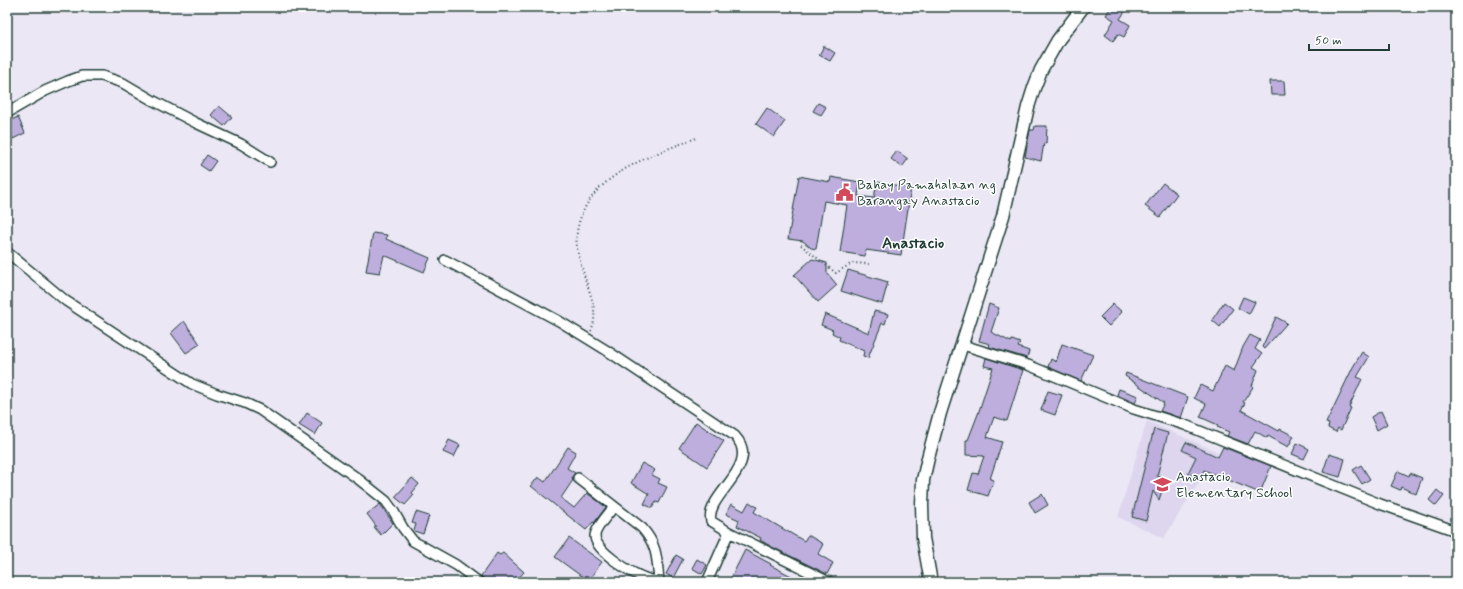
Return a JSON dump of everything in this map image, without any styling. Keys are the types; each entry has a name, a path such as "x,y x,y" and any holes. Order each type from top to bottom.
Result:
{"street":[{"path":"931,582 923,538 922,505 923,480 928,458 940,413 1003,216 1028,107 1036,82 1058,40 1084,7"},
{"path":"7,113 45,91 82,76 102,76 123,83 189,120 241,144 270,162"},
{"path":"7,252 66,301 192,384 245,403 267,414 357,478 386,501 413,541 456,565 479,582"},
{"path":"445,260 559,321 735,436 740,441 743,458 715,505 710,516 711,521 729,532 829,582"},
{"path":"963,345 1028,365 1134,410 1185,425 1380,504 1456,531"},
{"path":"578,478 642,528 652,541 655,549 658,561 659,582 638,575 612,559 596,541 596,533 614,507"},
{"path":"707,582 729,532"}],"path":[{"path":"588,339 593,327 594,304 577,250 576,233 583,210 600,187 617,174 651,156 696,138"},
{"path":"801,245 836,273 852,263 869,264"}],"shaded area":[{"name":"Anastacio Elementary School","path":"1147,421 1218,452 1164,538 1118,517"}],"building":[{"path":"1111,7 1128,7 1120,19 1130,25 1124,37 1118,34 1113,41 1105,35 1114,20 1106,15"},
{"path":"824,46 835,53 830,61 819,55"},
{"path":"1270,81 1284,81 1285,95 1271,95"},
{"path":"818,103 826,107 821,115 813,111"},
{"path":"219,106 232,117 224,126 211,115"},
{"path":"767,108 785,121 774,137 756,124"},
{"path":"18,117 25,133 13,139 7,126 7,122"},
{"path":"1035,126 1047,126 1046,144 1044,143 1041,161 1025,157 1030,130 1034,130"},
{"path":"897,151 908,159 902,167 891,159"},
{"path":"207,155 216,161 209,171 200,165"},
{"path":"799,176 830,182 831,177 860,182 858,196 874,198 877,182 911,188 901,255 866,250 865,256 840,252 847,205 824,201 816,249 811,248 803,241 788,239"},
{"path":"1163,183 1177,194 1160,217 1145,206"},
{"path":"373,233 387,235 386,239 430,258 424,272 384,255 380,273 366,271"},
{"path":"812,259 827,263 827,273 837,285 818,302 794,275"},
{"path":"848,270 888,282 882,304 841,291"},
{"path":"1243,297 1255,302 1249,314 1238,308"},
{"path":"1224,302 1233,309 1220,327 1212,320"},
{"path":"989,304 999,308 991,332 1011,342 1012,340 1020,343 1018,347 1029,351 1027,358 989,347 990,344 979,341"},
{"path":"1113,304 1122,312 1109,326 1100,317"},
{"path":"874,311 888,314 885,324 882,323 868,358 863,356 864,351 839,340 840,337 832,333 833,330 821,325 825,314 869,333"},
{"path":"1276,317 1287,323 1264,349 1262,347"},
{"path":"184,321 200,344 186,353 171,333"},
{"path":"1250,335 1260,340 1255,349 1262,354 1253,367 1258,370 1252,386 1253,387 1243,402 1245,403 1241,410 1279,431 1280,429 1294,436 1288,447 1255,431 1248,444 1227,436 1229,432 1200,417 1206,404 1194,398 1200,385 1213,391 1225,366 1234,371 1243,347"},
{"path":"1062,344 1093,355 1081,381 1048,367 1051,359 1056,362"},
{"path":"1362,352 1369,357 1357,377 1362,379 1349,407 1351,408 1341,430 1338,428 1336,432 1328,428 1329,424 1326,423 1353,367"},
{"path":"986,358 1023,370 1007,421 994,417 987,437 1002,442 990,479 994,480 988,496 968,490 973,473 978,474 984,456 966,455 966,440 968,440 978,414 993,368 984,366"},
{"path":"1126,373 1188,397 1181,418 1160,411 1164,403 1125,376"},
{"path":"1119,389 1138,396 1135,403 1117,395"},
{"path":"1048,391 1062,395 1055,415 1041,410"},
{"path":"1381,411 1387,424 1377,430 1371,417"},
{"path":"307,413 322,423 315,435 299,425"},
{"path":"696,422 724,441 707,467 679,448"},
{"path":"1154,429 1168,433 1157,476 1166,478 1159,500 1153,491 1146,521 1132,517"},
{"path":"449,440 460,445 454,457 443,452"},
{"path":"1186,442 1218,457 1223,447 1271,466 1260,493 1204,470 1200,479 1188,473 1196,457 1182,450"},
{"path":"1297,443 1309,449 1304,459 1292,454"},
{"path":"568,447 576,452 567,468 575,473 572,477 573,480 561,498 574,508 587,493 606,507 594,523 593,522 586,530 531,486 538,477 545,482"},
{"path":"1329,454 1345,459 1340,477 1323,472"},
{"path":"642,463 655,470 652,475 660,479 658,483 667,487 659,503 656,502 652,508 644,504 649,494 631,483"},
{"path":"1361,465 1370,479 1362,484 1353,470"},
{"path":"1398,471 1409,476 1410,473 1422,478 1416,494 1401,487 1400,490 1391,486"},
{"path":"412,478 419,484 412,493 414,495 405,505 395,497"},
{"path":"1437,490 1444,496 1436,506 1429,500"},
{"path":"1042,494 1048,505 1035,513 1029,502"},
{"path":"749,502 757,507 754,512 804,541 808,535 823,544 818,554 833,563 827,574 760,540 761,538 737,526 739,520 726,514 731,504 744,511"},
{"path":"380,504 393,523 381,535 374,527 376,526 367,514"},
{"path":"416,512 429,516 423,534 414,531 416,524 412,523"},
{"path":"569,538 602,562 588,581 555,557"},
{"path":"745,550 771,564 770,565 803,582 729,582"},
{"path":"497,553 500,555 503,553 524,572 515,582 485,582 481,576"},
{"path":"676,555 683,559 673,578 666,574"},
{"path":"697,559 707,565 702,574 692,568"}],"place":[{"name":"Bahay Pamahalaan ng Barangay Anastacio","path":"844,192"},
{"name":"Anastacio Elementary School","path":"1163,484"}],"district":[{"name":"Anastacio","path":"913,242"}]}
